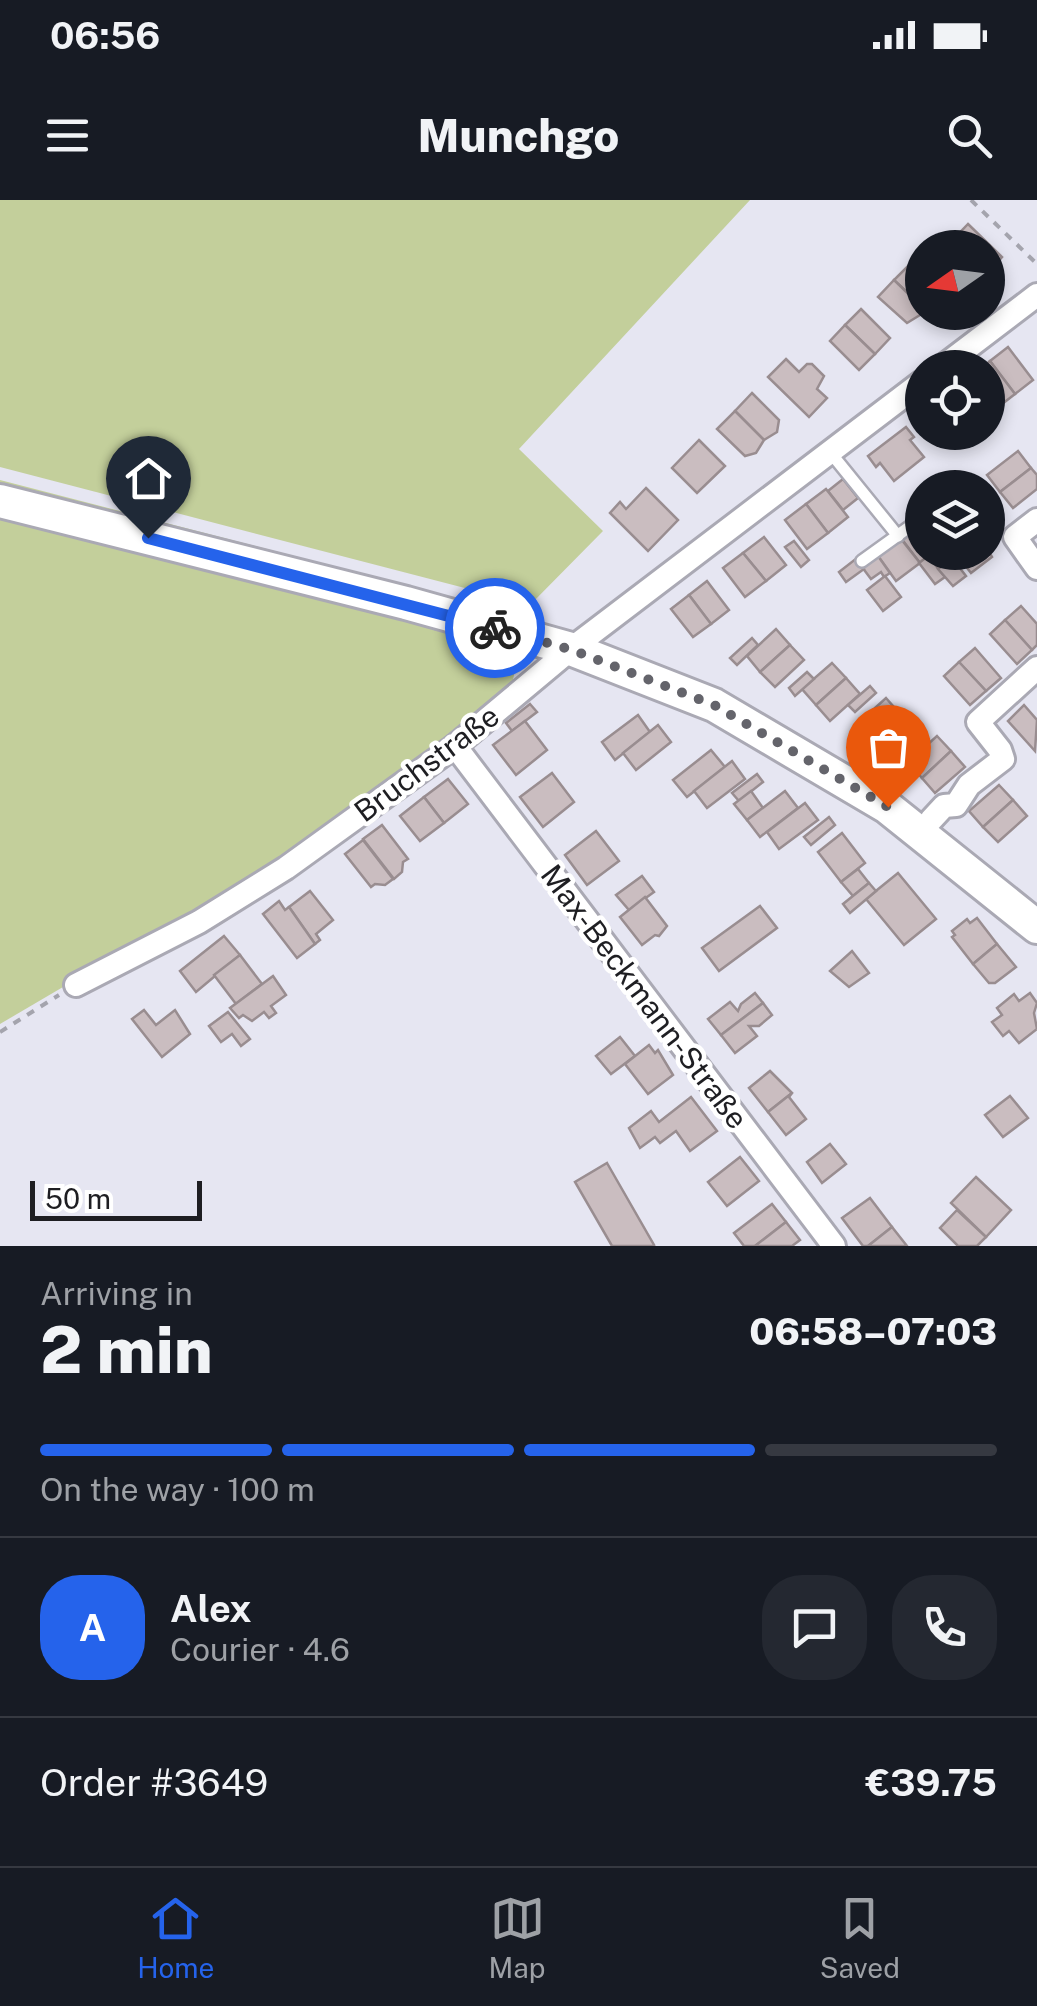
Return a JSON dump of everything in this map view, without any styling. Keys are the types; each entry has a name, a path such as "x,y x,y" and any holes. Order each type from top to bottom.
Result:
{"street":[{"path":"965,350 1037,295"},
{"name":"Bruchstraße","path":"76,985 199,922 286,868 455,746 572,650 905,395"},
{"path":"0,501 406,603 572,650 714,705 888,807 1037,928"},
{"path":"1037,520 1015,537 1037,568"},
{"path":"931,820 944,806 956,805 969,786 1004,759 978,722 1037,668"},
{"name":"Max-Beckmann-Straße","path":"455,746 834,1246"}],"lane":[{"path":"830,452 898,536"},
{"path":"862,561 905,531"}],"path":[{"path":"971,200 1037,264"},
{"path":"0,1032 76,985"}],"green space":[{"path":"0,200 750,200 519,449 603,531 530,605 0,467"},
{"path":"0,480 541,623 536,625 0,486"},
{"path":"0,516 506,647 516,665 513,680 505,693 442,748 298,849 0,1024"}],"building":[{"path":"905,269 905,291 894,280"},
{"path":"894,280 905,291 905,321 878,297"},
{"path":"861,309 890,338 875,354 845,325"},
{"path":"845,325 875,354 859,370 830,341"},
{"path":"1008,347 1033,380 1015,394 1005,381 1004,350"},
{"path":"786,359 799,372 812,364 824,376 817,389 827,398 809,417 768,377"},
{"path":"1005,381 1015,394 1005,402"},
{"path":"752,393 779,420 777,432 764,440 735,411"},
{"path":"735,411 764,440 756,453 745,456 717,429"},
{"path":"905,428 905,450 918,450 924,457 894,481 880,463 876,467 868,456"},
{"path":"699,440 725,466 697,493 672,468"},
{"path":"1018,451 1031,468 1005,488 1005,470 993,470"},
{"path":"1031,468 1037,475 1037,489 1013,508 1005,498 1005,488"},
{"path":"843,479 858,498 843,510 828,491"},
{"path":"646,488 678,520 648,551 610,513 620,502 626,509"},
{"path":"826,489 848,517 828,533 806,504"},
{"path":"806,504 828,533 807,549 785,520"},
{"path":"764,537 786,565 766,581 743,553"},
{"path":"901,539 905,544 905,570 911,570 896,581 878,556"},
{"path":"794,541 809,560 801,567 785,547"},
{"path":"743,553 766,581 745,597 723,568"},
{"path":"878,556 890,573 884,577 881,572 871,579 862,567"},
{"path":"857,558 864,569 846,582 839,572"},
{"path":"924,570 939,570 945,577 935,584"},
{"path":"939,570 961,570 966,576 953,586"},
{"path":"885,576 901,597 883,611 867,590"},
{"path":"707,581 729,610 711,624 689,595"},
{"path":"689,595 711,624 693,637 671,609"},
{"path":"1021,606 1037,624 1037,645 1032,650 1005,620"},
{"path":"1005,620 1032,650 1017,664 990,634"},
{"path":"776,629 790,645 760,672 747,656"},
{"path":"752,638 758,645 737,665 730,658"},
{"path":"790,645 804,660 775,687 760,672"},
{"path":"975,648 1001,678 986,691 959,662"},
{"path":"959,662 986,691 970,705 944,676"},
{"path":"832,663 846,678 816,705 802,689"},
{"path":"807,672 814,679 795,696 789,688"},
{"path":"846,678 860,694 830,721 816,705"},
{"path":"870,686 876,693 855,712 848,705"},
{"path":"886,698 900,714 870,740 856,725"},
{"path":"530,704 537,712 512,731 506,723"},
{"path":"1024,705 1037,720 1035,751 1008,721"},
{"path":"900,714 914,729 884,756 870,740"},
{"path":"638,715 650,732 615,760 602,742"},
{"path":"525,721 547,750 516,775 493,745"},
{"path":"658,725 671,742 636,770 623,753"},
{"path":"937,736 951,751 922,778 908,762"},
{"path":"711,750 725,767 687,797 673,780"},
{"path":"951,751 965,767 935,793 922,778"},
{"path":"732,761 745,779 707,808 694,791"},
{"path":"552,773 574,802 543,827 520,797"},
{"path":"757,774 763,782 739,801 732,793"},
{"path":"448,779 468,804 444,823 424,797"},
{"path":"999,785 1013,800 983,827 969,811"},
{"path":"751,791 763,808 747,820 734,804"},
{"path":"785,791 798,808 760,837 747,820"},
{"path":"424,797 444,823 420,841 400,816"},
{"path":"1013,800 1027,816 998,842 983,827"},
{"path":"805,803 818,820 779,849 767,832"},
{"path":"829,817 835,825 811,845 804,837"},
{"path":"382,825 408,859 394,879 363,839"},
{"path":"596,831 619,861 587,885 565,855"},
{"path":"842,833 865,863 841,882 818,852"},
{"path":"363,840 393,879 385,885 371,887 345,854"},
{"path":"858,869 869,883 853,896 841,882"},
{"path":"898,873 936,919 904,945 866,899"},
{"path":"642,876 654,892 629,910 616,895"},
{"path":"869,883 876,891 850,913 843,904"},
{"path":"310,891 333,920 316,934 320,940 315,944 289,907"},
{"path":"645,897 667,926 659,936 642,945 620,917"},
{"path":"279,901 285,910 289,907 315,944 297,958 263,914"},
{"path":"760,906 777,928 719,971 702,948"},
{"path":"977,918 997,944 973,964 952,937 952,931 967,919 970,923"},
{"path":"224,936 240,955 196,992 180,971"},
{"path":"997,944 1016,967 995,983 989,983 973,964"},
{"path":"852,951 869,973 849,987 830,971"},
{"path":"240,955 262,984 236,1004 214,975"},
{"path":"273,976 286,995 271,1006 276,1013 269,1018 264,1012 252,1021 243,1015 239,1018 230,1008"},
{"path":"755,993 763,1003 721,1035 708,1019 730,1002 738,1011"},
{"path":"1030,993 1037,1003 1037,1029 1019,1043 1009,1031 1003,1036 992,1022 1002,1015 997,1008 1014,994 1019,1001"},
{"path":"763,1003 772,1015 759,1026 749,1026 757,1036 735,1053 721,1035"},
{"path":"144,1010 156,1025 175,1010 190,1034 162,1057 132,1019"},
{"path":"228,1012 250,1039 241,1046 232,1034 221,1042 209,1026"},
{"path":"620,1037 635,1056 611,1074 596,1056"},
{"path":"649,1045 655,1053 658,1050 673,1075 648,1094 625,1064"},
{"path":"770,1071 792,1093 768,1112 749,1088"},
{"path":"792,1093 789,1097 806,1119 786,1135 768,1112"},
{"path":"1010,1096 1028,1118 1003,1137 985,1115"},
{"path":"691,1097 717,1131 690,1151 676,1131 660,1143 655,1137 640,1148 629,1128 651,1111 659,1122"},
{"path":"830,1144 846,1164 822,1183 807,1162"},
{"path":"740,1157 759,1181 727,1206 708,1182"},
{"path":"607,1163 654,1245 612,1246 575,1182"},
{"path":"976,1177 1011,1210 986,1237 951,1203"},
{"path":"870,1198 892,1227 863,1246 842,1218"},
{"path":"772,1204 786,1222 755,1246 744,1246 734,1233"},
{"path":"957,1210 986,1237 977,1246 958,1246 940,1228"},
{"path":"786,1222 800,1240 792,1246 755,1246"},
{"path":"892,1227 907,1246 868,1246"}],"way so far":[{"path":"495,628 572,650 714,705 888,807"}],"route":[{"path":"148,538 495,628"}]}
